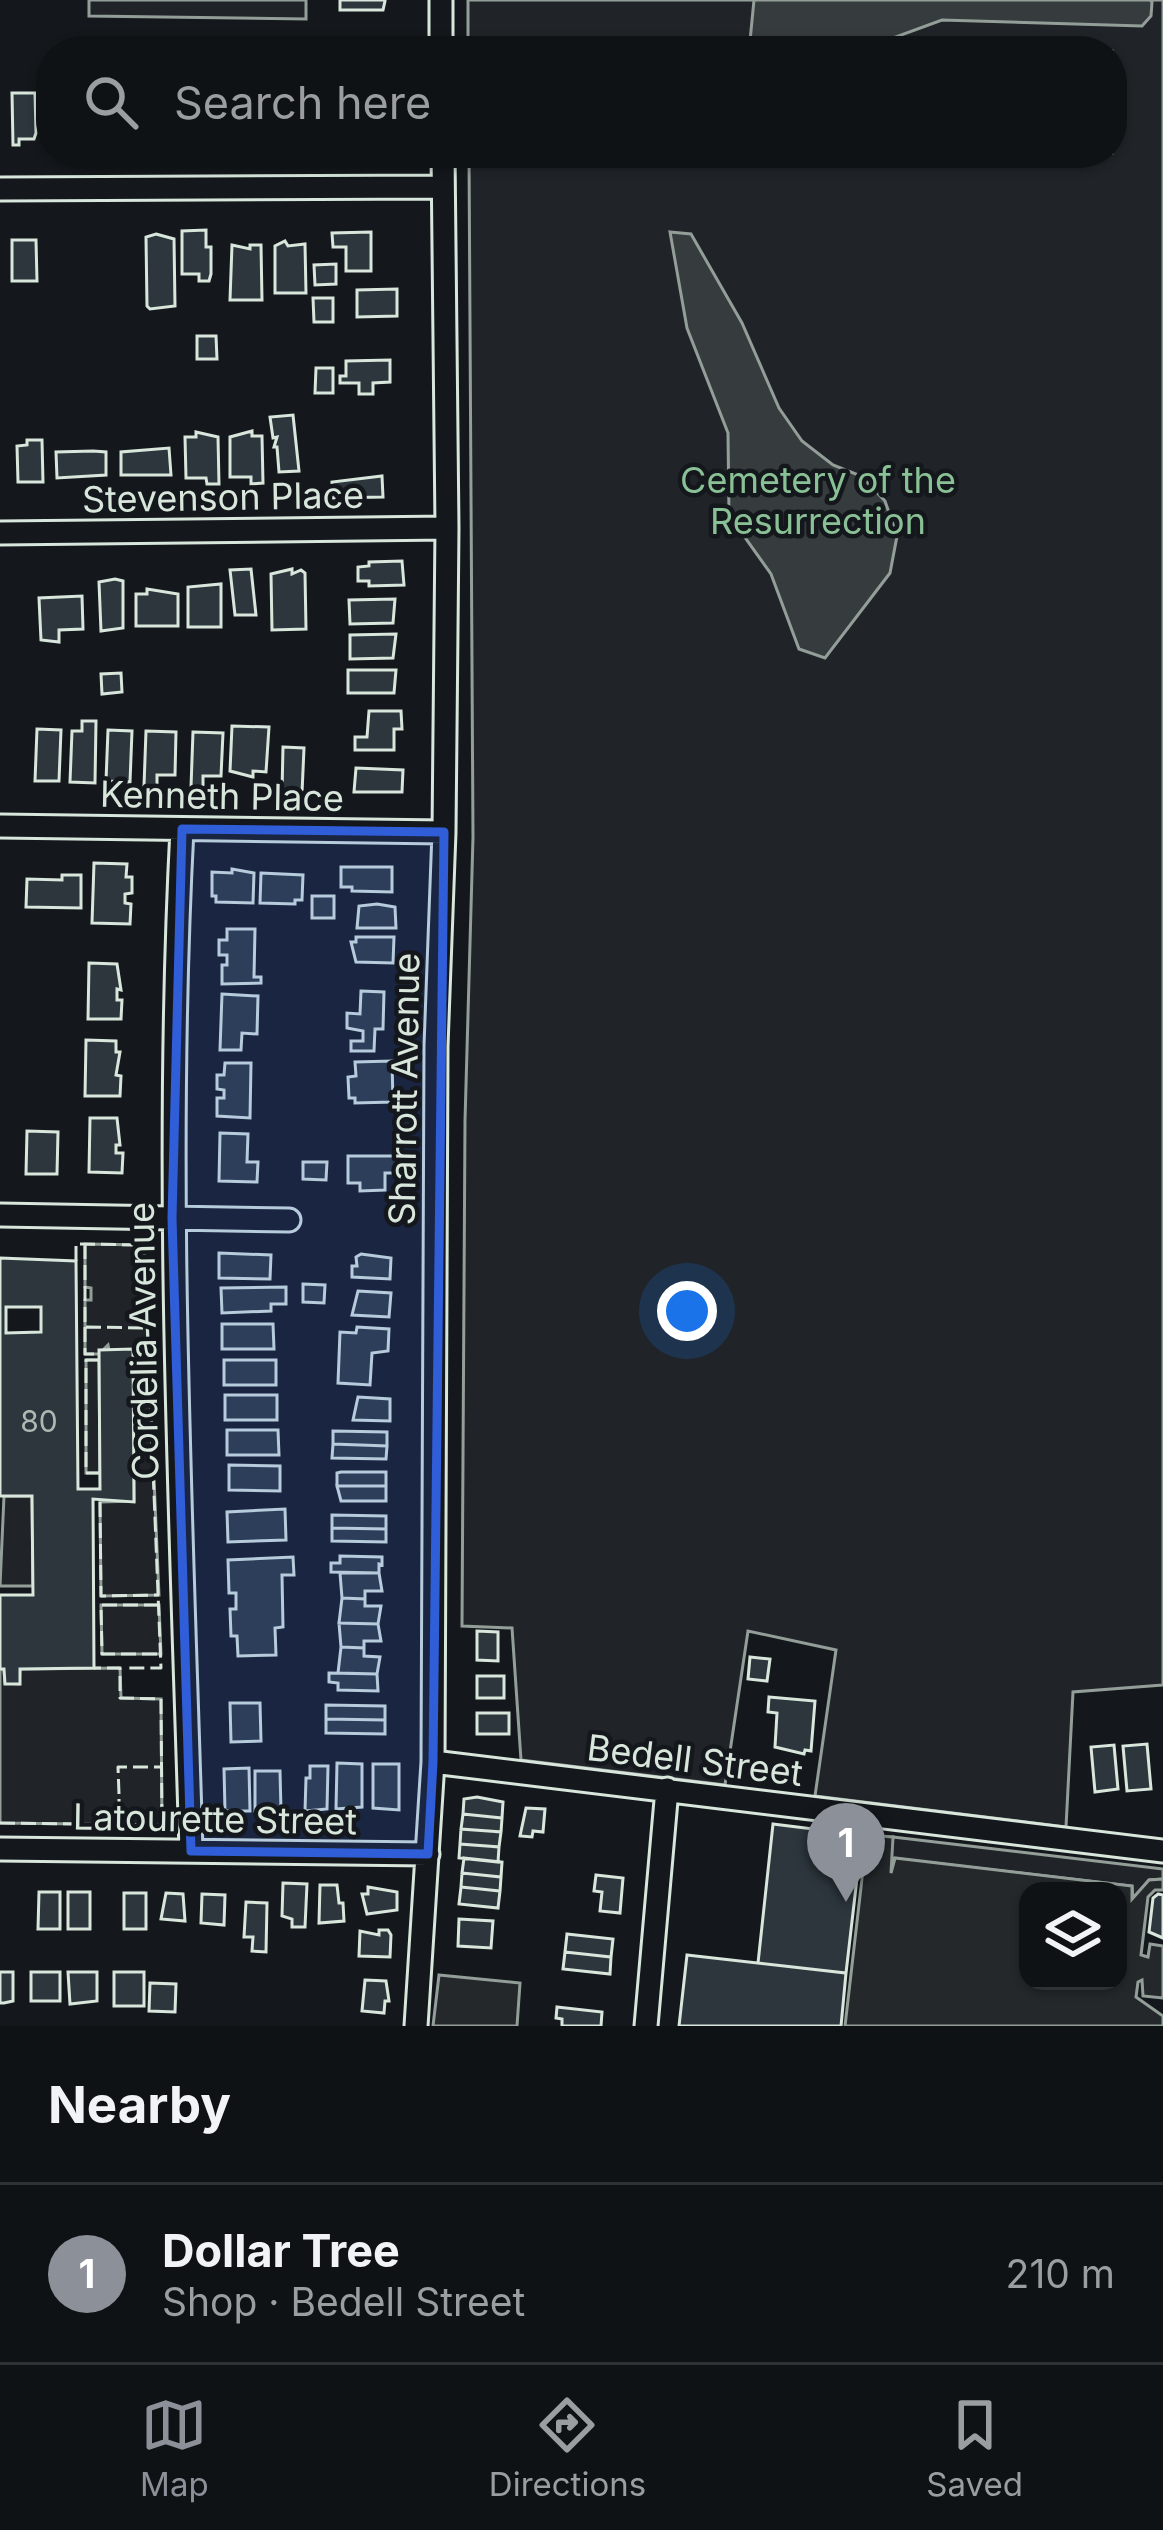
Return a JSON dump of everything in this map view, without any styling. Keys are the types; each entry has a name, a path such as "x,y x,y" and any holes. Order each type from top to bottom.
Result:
{"street":[{"path":"441,0 441,36"},
{"name":"Sharrott Avenue","path":"416,2026 433,1762 436,1068 447,528 442,168"},
{"path":"0,189 443,187"},
{"name":"Stevenson Place","path":"0,533 447,528"},
{"name":"Kenneth Place","path":"0,826 444,832"},
{"name":"Cordelia Avenue","path":"182,829 172,1016 172,1218 191,1852"},
{"path":"0,1215 289,1220"},
{"name":"Bedell Street","path":"433,1762 1163,1851"},
{"path":"646,2026 667,1789"},
{"name":"Latourette Street","path":"0,1849 428,1854"}],"highlighted area":[{"path":"182,829 444,832 428,1854 191,1851 172,1218"}],"green space":[{"path":"89,0 306,0 306,19 89,16"},
{"name":"Cemetery of the Resurrection","path":"468,0 1163,0 1163,1685 1073,1692 1066,1827 815,1796 836,1650 748,1631 725,1785 521,1760 512,1628 462,1626 465,1121 473,837 469,168 1127,168 1127,36 468,36"},
{"path":"85,1244 144,1245 159,1595 101,1596 100,1502 134,1501 133,1368 137,1364 109,1350 108,1345 99,1354 85,1354 85,1300 91,1300 91,1288 85,1287"},
{"path":"86,1360 99,1360 100,1473 86,1473"},
{"path":"4,1496 32,1496 33,1586 0,1586"},
{"path":"101,1605 159,1605 161,1654 102,1654"},
{"path":"120,1668 121,1698 161,1699 162,1825 0,1823 0,1669 4,1669 5,1683 19,1684 20,1669"},
{"path":"893,1837 1163,1869 1163,1879 1149,1880 1133,1899 1127,1882 890,1858"}],"shaded area":[{"path":"754,0 1152,2 1151,16 1142,26 942,20 898,36 750,36"},
{"path":"670,232 691,234 742,323 779,408 802,441 833,465 861,476 885,501 897,536 890,573 825,658 799,649 771,574 729,515 728,433 687,328"},
{"path":"867,1835 893,1837 891,1873 895,1858 1098,1882 1019,1882 1019,1990 1127,1990 1127,1885 1132,1886 1132,1899 1149,1880 1163,1879 1163,1890 1148,1897 1141,1955 1148,1957 1150,1944 1163,1946 1163,1998 1143,1996 1142,1980 1136,1997 1163,2016 1163,2026 845,2026"},
{"path":"439,1975 520,1983 517,2026 433,2026"}],"building":[{"path":"340,0 385,1 383,10 340,10"},
{"path":"12,93 35,93 36,133 34,139 19,139 19,145 13,145"},
{"path":"206,230 211,274 209,281 199,281 199,274 182,274 182,231"},
{"path":"371,232 371,271 346,271 346,247 333,247 332,233"},
{"path":"156,234 174,239 175,306 150,309 146,237"},
{"path":"12,240 36,240 37,281 12,281"},
{"path":"285,241 288,246 305,244 306,293 275,293 275,246"},
{"path":"232,245 250,249 250,245 261,245 262,300 230,300"},
{"path":"336,264 336,284 315,285 314,265"},
{"path":"397,289 397,316 357,317 357,290"},
{"path":"313,298 333,298 333,322 314,322"},
{"path":"197,336 216,336 217,359 197,359"},
{"path":"390,360 390,382 373,383 373,394 359,394 359,383 340,383 340,376 346,376 346,361"},
{"path":"316,368 333,368 333,393 315,393"},
{"path":"293,415 299,471 279,472 277,437 273,438 270,417"},
{"path":"252,431 252,436 262,436 263,483 251,484 251,477 230,477 230,437"},
{"path":"196,432 218,437 219,484 186,478 185,437 196,437"},
{"path":"27,440 42,440 43,482 18,482 17,446 27,445"},
{"path":"169,448 171,475 121,475 121,452"},
{"path":"56,452 106,452 106,475 57,478"},
{"path":"382,476 383,497 332,498 332,482"},
{"path":"402,561 404,585 369,586 369,581 358,581 358,567 369,566 369,562"},
{"path":"251,569 256,615 235,615 230,570"},
{"path":"292,569 292,574 305,573 306,629 272,630 271,574"},
{"path":"123,581 123,628 101,631 99,582"},
{"path":"221,584 221,627 188,627 188,587"},
{"path":"147,589 178,594 178,626 136,626 136,594 147,594"},
{"path":"82,596 83,629 59,630 59,642 41,640 39,598"},
{"path":"395,599 393,623 350,624 349,600"},
{"path":"396,634 393,658 350,659 350,635"},
{"path":"348,670 396,670 394,693 348,693"},
{"path":"121,673 122,692 102,694 101,674"},
{"path":"369,711 401,711 402,729 394,729 394,750 355,750 355,737 367,737"},
{"path":"82,721 96,721 95,783 70,782 72,731 82,731"},
{"path":"232,726 269,727 266,772 253,771 253,777 230,771"},
{"path":"37,729 61,730 59,781 35,781"},
{"path":"108,730 132,731 130,782 106,781"},
{"path":"146,731 176,732 175,775 157,775 157,787 144,786"},
{"path":"193,732 223,733 221,776 203,776 203,787 191,787"},
{"path":"283,747 304,748 302,793 282,792"},
{"path":"356,768 403,770 402,792 354,792"},
{"path":"94,863 127,864 126,877 132,877 132,893 125,894 125,903 131,904 130,924 92,923"},
{"path":"341,867 392,867 392,892 341,887"},
{"path":"232,869 254,873 253,903 216,902 212,896 212,872 232,873"},
{"path":"261,873 303,875 302,900 260,903"},
{"path":"62,875 81,875 81,908 26,907 27,879 62,880"},
{"path":"312,896 334,896 334,918 312,918"},
{"path":"359,906 395,907 396,928 357,928"},
{"path":"227,929 255,929 254,977 261,977 261,983 222,984 227,955 219,955 219,940 227,940"},
{"path":"356,937 394,937 393,963 356,962 351,942"},
{"path":"89,963 117,964 121,1019 88,1019"},
{"path":"361,991 384,992 383,1029 375,1029 374,1051 351,1051 351,1041 363,1041 363,1031 347,1028 347,1013 360,1014"},
{"path":"222,994 258,996 257,1034 242,1033 241,1050 220,1050"},
{"path":"86,1040 116,1041 120,1096 85,1096"},
{"path":"392,1061 393,1102 355,1103 355,1098 349,1098 348,1077 356,1076 355,1062"},
{"path":"225,1063 251,1063 250,1118 217,1116 217,1098 224,1098 224,1090 217,1089 217,1075 224,1075"},
{"path":"90,1118 117,1118 120,1145 116,1153 123,1153 122,1173 89,1172"},
{"path":"27,1131 58,1132 57,1174 26,1174"},
{"path":"220,1133 248,1134 247,1162 258,1162 257,1182 219,1181"},
{"path":"348,1156 396,1156 396,1173 385,1173 385,1190 360,1191 360,1183 348,1183"},
{"path":"303,1162 327,1162 326,1180 303,1179"},
{"path":"219,1253 271,1255 270,1279 219,1278"},
{"path":"356,1257 391,1258 390,1279 352,1277 352,1266 357,1266"},
{"path":"0,1258 76,1261 78,1489 100,1489 99,1350 133,1349 134,1502 93,1499 94,1668 20,1669 20,1684 5,1684 4,1669 0,1669 0,1595 33,1595 32,1496 0,1496","holes":["6,1307 41,1307 41,1332 6,1333"]},
{"path":"303,1284 325,1285 324,1303 303,1302"},
{"path":"286,1287 286,1304 271,1304 271,1311 222,1313 221,1288"},
{"path":"358,1291 391,1293 389,1317 352,1315"},
{"path":"222,1324 273,1324 274,1349 222,1349"},
{"path":"357,1327 389,1329 388,1351 372,1353 370,1385 338,1383 340,1332 356,1333"},
{"path":"224,1360 276,1360 276,1385 224,1385"},
{"path":"225,1395 277,1395 277,1420 225,1420"},
{"path":"358,1397 390,1399 390,1421 353,1420"},
{"path":"227,1430 278,1430 279,1455 227,1455"},
{"path":"333,1431 387,1432 387,1446 333,1444"},
{"path":"333,1444 387,1446 386,1459 332,1458"},
{"path":"229,1465 280,1466 280,1491 229,1490"},
{"path":"386,1472 386,1486 337,1486 337,1473"},
{"path":"337,1486 386,1486 386,1501 341,1501"},
{"path":"285,1509 286,1540 228,1542 227,1512"},
{"path":"332,1515 386,1516 386,1529 332,1528"},
{"path":"332,1528 386,1529 386,1542 332,1541"},
{"path":"340,1556 382,1557 382,1565 379,1573 331,1572 331,1563 340,1563"},
{"path":"293,1557 294,1575 282,1575 283,1627 275,1628 276,1655 238,1656 237,1636 231,1636 230,1609 236,1609 236,1593 229,1593 228,1560"},
{"path":"340,1573 379,1573 382,1591 365,1591 365,1599 342,1598"},
{"path":"342,1598 365,1599 365,1606 381,1606 378,1624 339,1623"},
{"path":"339,1623 378,1624 381,1641 364,1641 364,1648 341,1647"},
{"path":"477,1631 498,1632 498,1661 477,1660"},
{"path":"341,1647 364,1648 364,1656 380,1657 377,1674 338,1673"},
{"path":"750,1657 770,1659 767,1681 748,1679"},
{"path":"329,1673 377,1674 378,1691 338,1690 338,1683 329,1682"},
{"path":"477,1676 504,1676 504,1698 477,1698"},
{"path":"769,1697 815,1701 811,1751 804,1754 775,1747 777,1713 768,1712"},
{"path":"230,1703 260,1703 261,1741 231,1742"},
{"path":"326,1705 385,1706 385,1720 326,1719"},
{"path":"477,1713 509,1713 509,1734 477,1734"},
{"path":"326,1719 385,1720 385,1734 326,1733"},
{"path":"1147,1744 1151,1789 1127,1791 1123,1746"},
{"path":"1114,1745 1118,1789 1095,1792 1091,1747"},
{"path":"337,1763 362,1764 362,1807 336,1809"},
{"path":"373,1764 399,1764 399,1810 373,1808"},
{"path":"310,1766 328,1766 327,1809 305,1811"},
{"path":"249,1768 250,1811 225,1811 224,1769"},
{"path":"255,1771 280,1771 281,1811 255,1811"},
{"path":"464,1799 503,1802 502,1818 463,1814"},
{"path":"526,1808 545,1809 543,1832 533,1831 532,1837 520,1836"},
{"path":"463,1814 502,1818 501,1832 461,1829"},
{"path":"773,1824 862,1835 846,1973 758,1963"},
{"path":"461,1829 501,1832 499,1847 460,1844"},
{"path":"460,1844 499,1847 498,1862 459,1858"},
{"path":"464,1858 502,1862 501,1877 462,1873"},
{"path":"462,1873 501,1877 500,1891 461,1887"},
{"path":"596,1875 623,1878 620,1913 600,1911 602,1892 594,1891"},
{"path":"283,1883 307,1884 305,1927 292,1927 292,1919 282,1916"},
{"path":"320,1885 337,1885 344,1921 319,1923"},
{"path":"368,1887 397,1892 397,1910 367,1914 362,1894 368,1894"},
{"path":"461,1887 500,1891 498,1908 459,1904"},
{"path":"39,1892 60,1892 60,1929 38,1929"},
{"path":"68,1892 90,1892 90,1929 68,1929"},
{"path":"124,1893 146,1893 146,1929 124,1929"},
{"path":"166,1893 183,1894 185,1921 161,1919"},
{"path":"202,1894 225,1895 224,1925 201,1923"},
{"path":"1163,1895 1163,1938 1149,1932 1153,1898"},
{"path":"246,1902 267,1903 266,1952 252,1951 253,1937 244,1937"},
{"path":"459,1919 493,1921 491,1948 458,1946"},
{"path":"379,1930 391,1935 390,1957 359,1956 360,1931 379,1935"},
{"path":"567,1934 613,1939 611,1957 565,1952"},
{"path":"565,1952 611,1957 610,1974 563,1969"},
{"path":"687,1955 846,1973 841,2026 679,2026"},
{"path":"0,1972 13,1972 13,2001 0,2003"},
{"path":"31,1972 60,1972 60,2001 31,2001"},
{"path":"68,1972 97,1972 97,2001 70,2004"},
{"path":"114,1972 144,1972 144,2006 114,2006"},
{"path":"365,1980 386,1981 389,2001 385,2001 384,2013 362,2011"},
{"path":"150,1983 176,1984 175,2012 149,2011"},
{"path":"557,2007 602,2012 601,2026 562,2026 562,2019 556,2018"}],"fence":[{"path":"76,1261 76,1244 144,1245 161,1668 127,1668"},
{"path":"85,1244 85,1327 148,1328"},
{"path":"85,1327 85,1354 99,1354"},
{"path":"99,1360 86,1360 86,1473 100,1473"},
{"path":"100,1502 101,1596 159,1595"},
{"path":"159,1605 101,1605 102,1654 161,1654"},
{"path":"0,1823 162,1825 161,1699 120,1698 120,1668 94,1668"},
{"path":"119,1794 118,1767 162,1767"},
{"path":"119,1799 119,1824"}],"place":[{"name":"Dollar Tree","path":"846,1902"}]}
